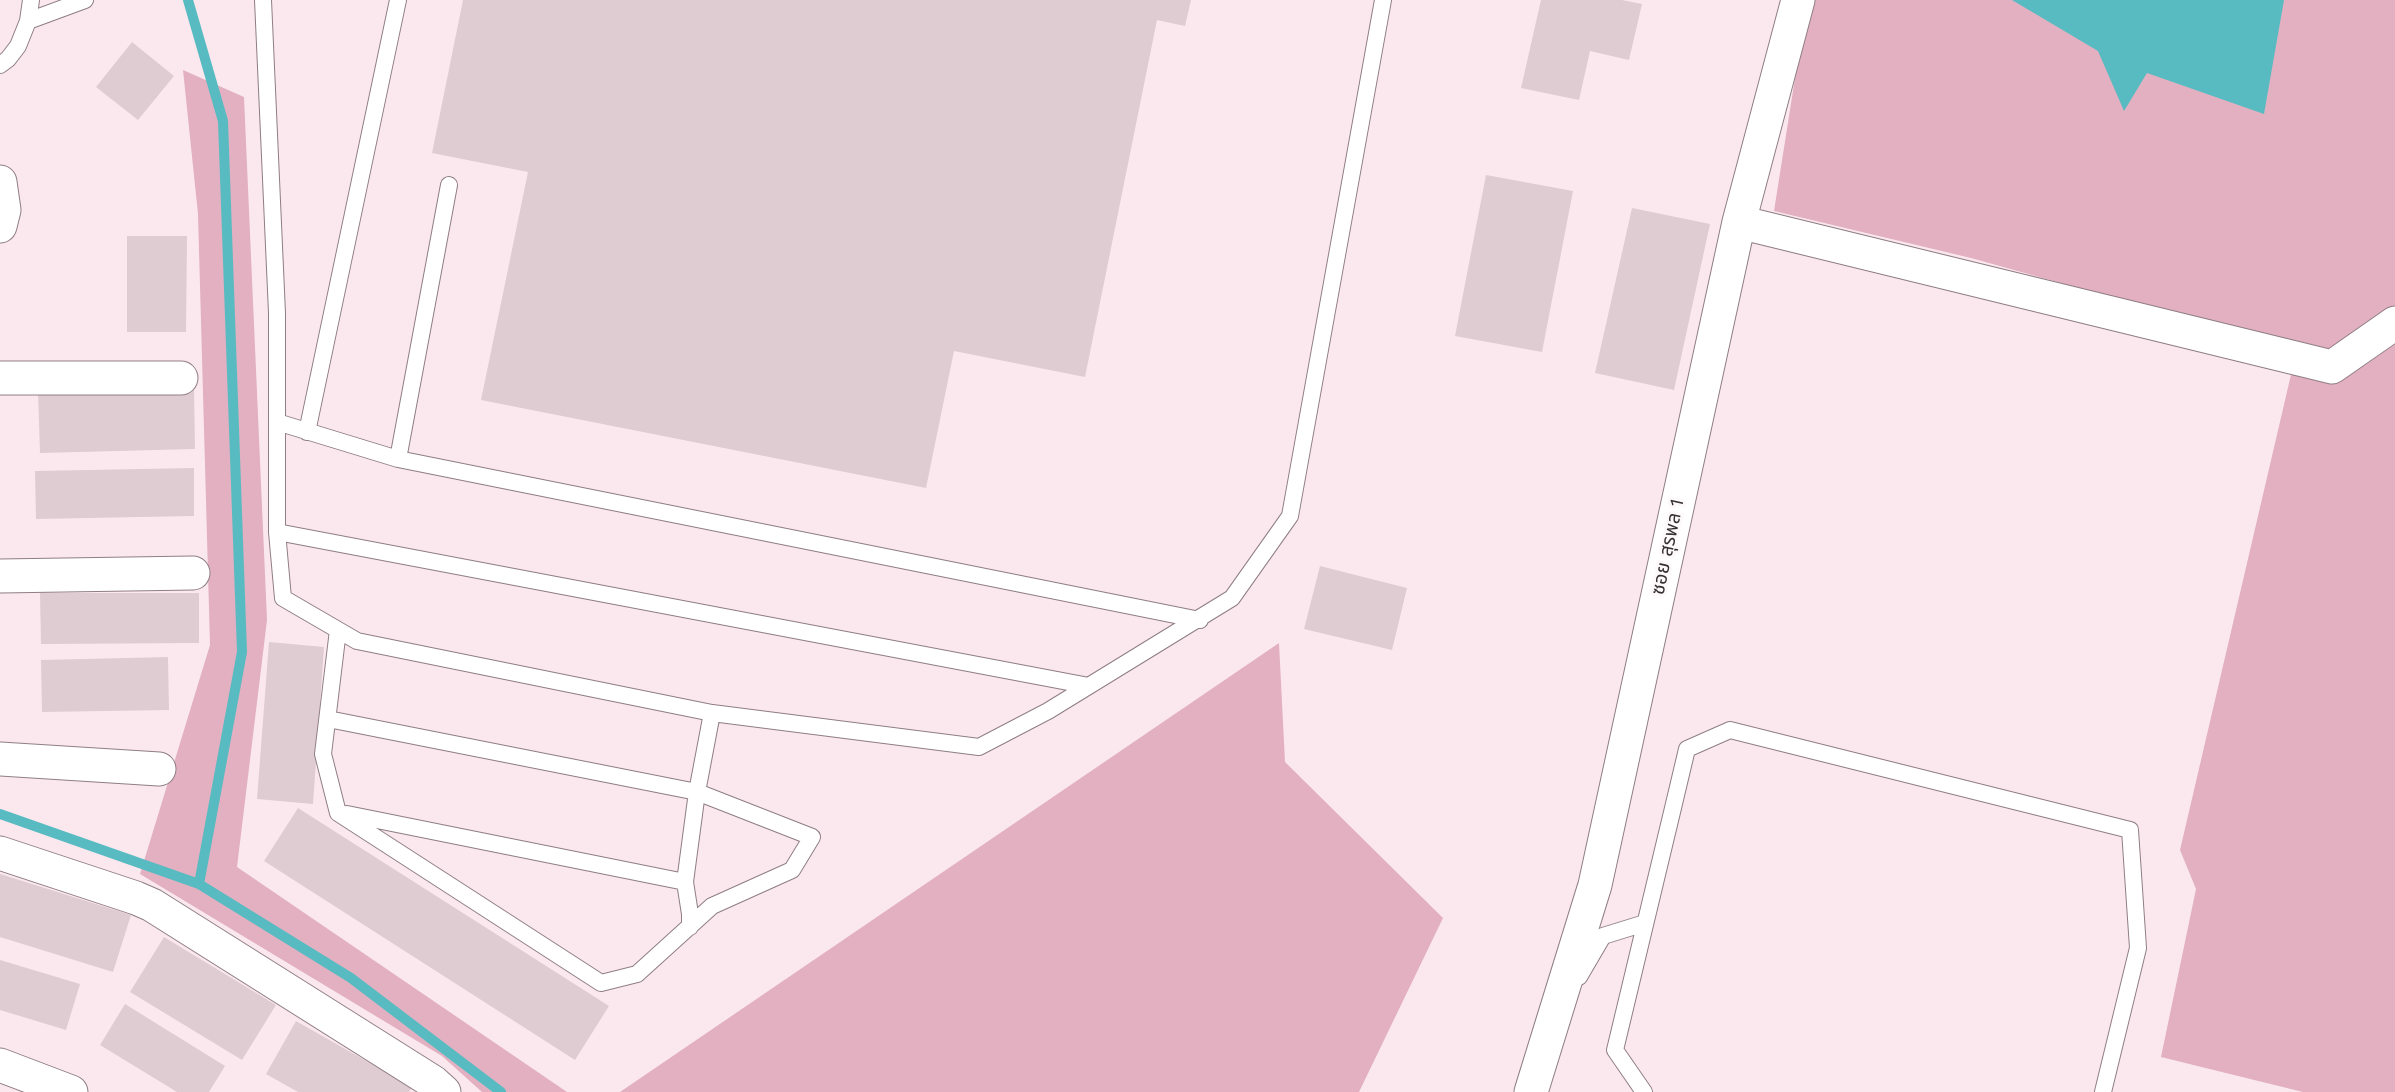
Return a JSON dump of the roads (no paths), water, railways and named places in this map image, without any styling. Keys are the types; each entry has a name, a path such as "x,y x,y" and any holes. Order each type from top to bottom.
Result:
{"street":[{"name":"ซอย สุรพล 1","path":"1531,1092 1595,885 1739,222 1798,0"},
{"path":"0,182 4,210 0,226"},
{"path":"1739,222 2332,367 2395,323"},
{"path":"0,379 181,379"},
{"path":"0,576 192,573"},
{"path":"0,759 159,769"},
{"path":"0,853 152,905 444,1092"},
{"path":"0,1065 71,1092"}],"lane":[{"path":"0,65 18,46 28,21 30,0"},
{"path":"28,21 85,0"},
{"path":"263,0 277,313 277,532 283,598 357,641 712,713 979,747 1089,687 1232,598 1290,516 1383,0"},
{"path":"307,432 398,0"},
{"path":"398,459 449,185"},
{"path":"278,422 398,459 1200,620"},
{"path":"277,532 1089,687"},
{"path":"328,719 697,792 812,837 792,870 712,906 637,974 601,983 338,813 323,754 338,630"},
{"path":"690,927 685,882 697,792 712,713"},
{"path":"1643,1092 1615,1050 1645,923 1687,749 1730,730 2130,830 2137,948 2103,1092"},
{"path":"338,813 685,882"},
{"path":"1554,1019 1603,936 1645,923"}],"water":[{"path":"2012,0 2284,0 2264,114 2147,73 2124,111 2098,51"}],"waterway":[{"path":"188,0 223,121 242,652 199,884"},
{"path":"0,814 199,884 351,978 501,1092"}]}
